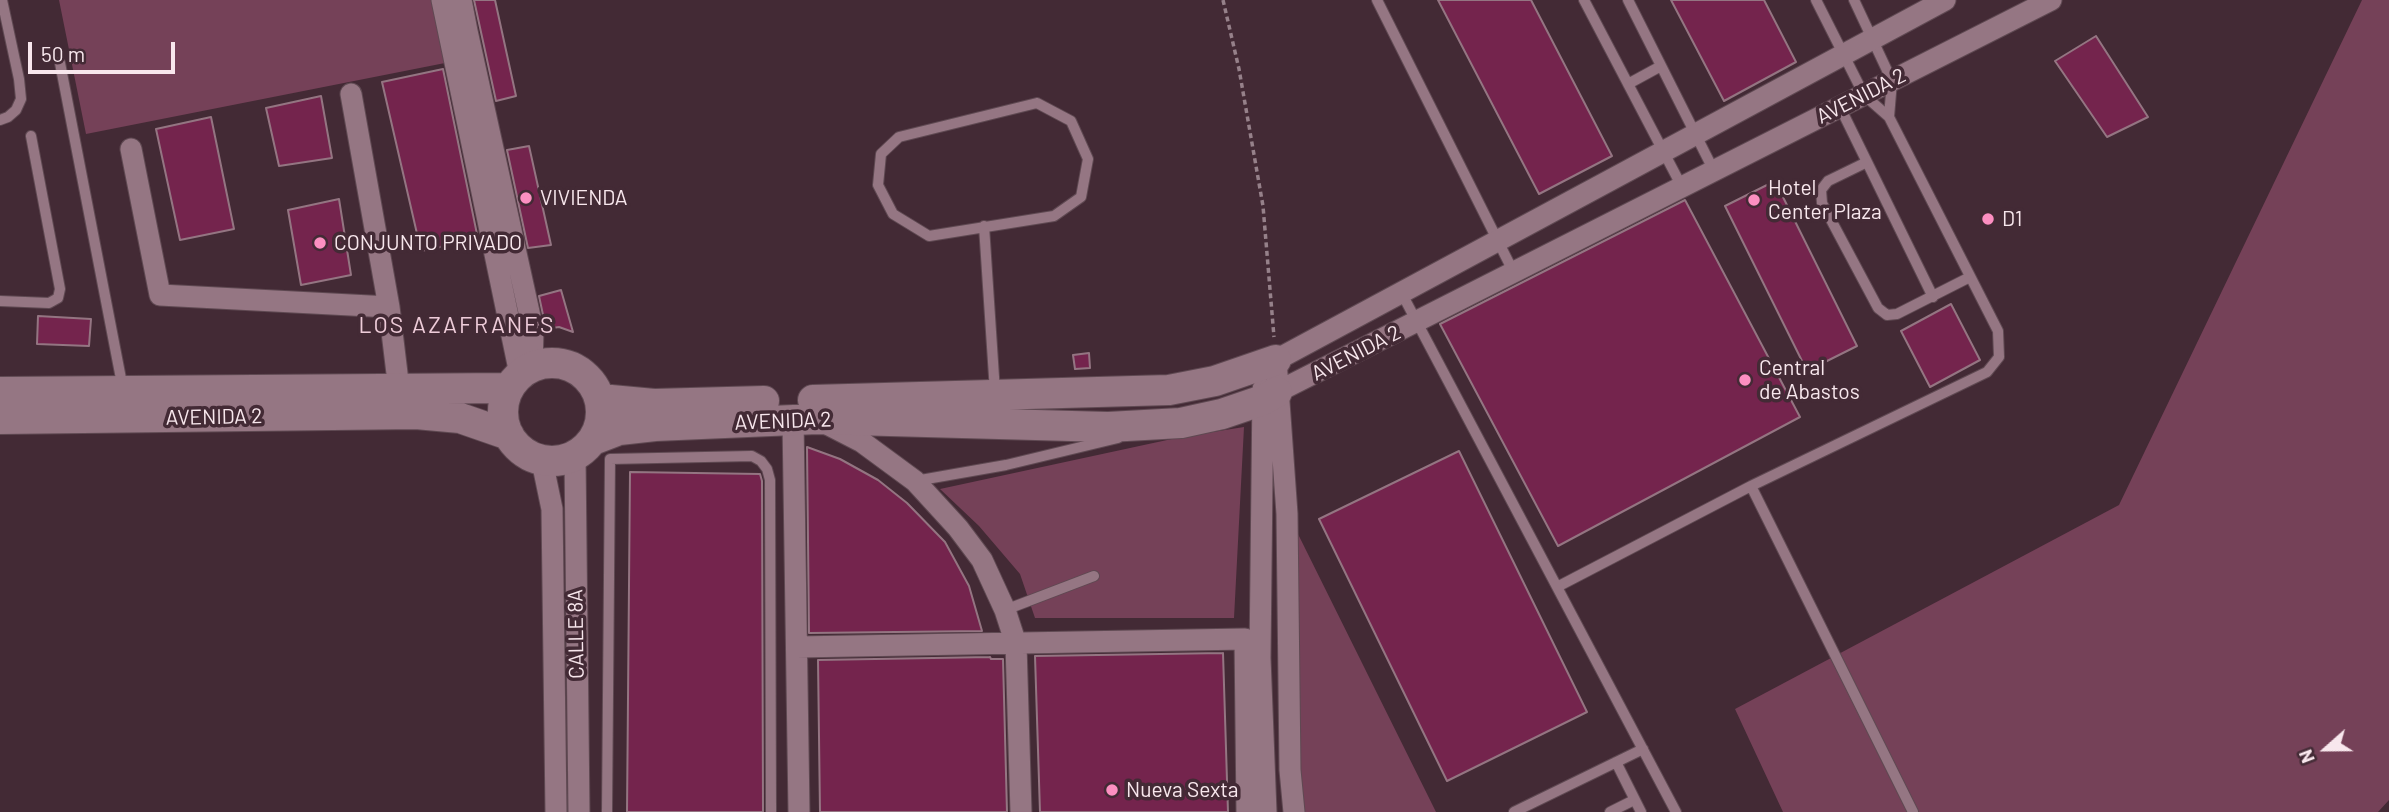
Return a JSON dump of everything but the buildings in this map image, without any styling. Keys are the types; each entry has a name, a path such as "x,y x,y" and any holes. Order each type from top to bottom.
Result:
{"street":[{"path":"442,0 458,33 533,330 520,376 503,404 503,420 517,447 528,456 542,461 564,460 590,451 601,414 600,399 593,384 580,372 565,364 548,363 520,376"},
{"path":"458,33 461,0"},
{"name":"AVENIDA 2","path":"600,399 654,404 1168,390 1215,381 1270,363 1945,0"},
{"name":"AVENIDA 2","path":"590,451 620,430 655,426 805,419 1108,426 1181,423 1222,414 1270,396 2043,2"},
{"path":"351,94 389,307 399,390"},
{"path":"131,149 160,295 389,307"},
{"path":"1266,812 1260,658 1270,363"},
{"name":"AVENIDA 2","path":"0,392 399,390 520,376"},
{"path":"1270,396 1287,514 1290,770 1294,812"},
{"name":"AVENIDA 2","path":"0,419 416,414 460,418 509,435"},
{"path":"799,812 797,646 805,419 862,442 915,481 958,528 982,560 1005,610 1016,644 1021,812"},
{"name":"CALLE 8A","path":"579,812 590,451"},
{"name":"CALLE 8A","path":"542,461 552,509 556,812"},
{"path":"797,646 1245,639 1247,812"}],"lane":[{"path":"0,120 16,110 21,99 2,0"},
{"path":"1377,0 1514,273"},
{"path":"1584,0 1682,187"},
{"path":"1628,0 1714,171"},
{"path":"1557,587 1751,485 1987,372 1999,357 1998,331 1889,117 1864,95 1816,0"},
{"path":"1854,0 1892,81 1889,117"},
{"path":"60,62 124,391"},
{"path":"1628,84 1661,66"},
{"path":"1037,103 1070,121 1088,159 1081,197 1054,216 984,226 929,236 893,214 878,185 881,153 899,137 1037,103"},
{"path":"1840,107 1933,297"},
{"path":"0,301 48,303 58,298 60,289 31,136"},
{"path":"1867,162 1828,181 1821,190 1822,203 1878,308 1887,315 1897,314 1970,277"},
{"path":"984,226 995,395"},
{"path":"1401,292 1676,812"},
{"path":"915,481 1006,466 1181,423"},
{"path":"607,812 590,451 752,456 761,461 767,469 770,480 771,812"},
{"path":"1751,485 1913,812"},
{"path":"1005,610 1094,576"},
{"path":"1514,812 1643,749"},
{"path":"1616,762 1641,812"},
{"path":"1610,812 1634,800"}],"path":[{"path":"1223,0 1239,69 1263,206 1270,363"}],"shaded area":[{"path":"59,0 432,0 445,63 86,134"},
{"path":"2362,0 2389,0 2389,800 2378,812 1783,812 1735,709 2119,505"},
{"path":"1244,427 1234,618 1035,618 1020,574 979,526 940,489 1181,437"},
{"path":"1296,530 1436,812 1298,812"}],"place":[{"name":"VIVIENDA","path":"526,198"},
{"name":"Hotel Center Plaza","path":"1754,200"},
{"name":"D1","path":"1988,219"},
{"name":"CONJUNTO PRIVADO","path":"320,243"},
{"name":"Central de Abastos","path":"1745,380"},
{"name":"Nueva Sexta","path":"1112,790"}],"district":[{"name":"LOS AZAFRANES","path":"457,325"}]}
